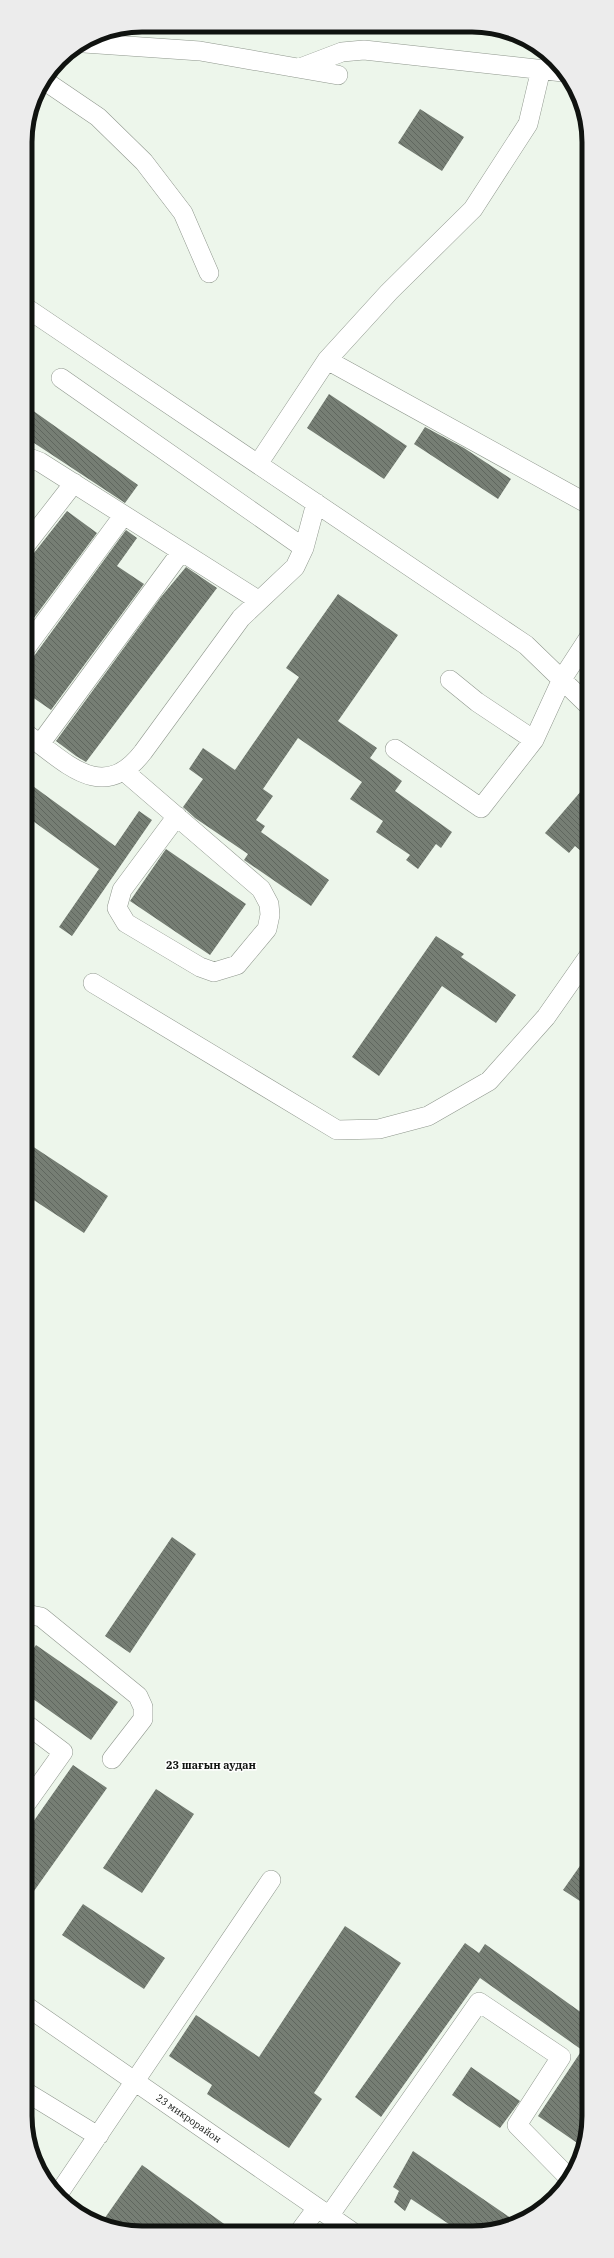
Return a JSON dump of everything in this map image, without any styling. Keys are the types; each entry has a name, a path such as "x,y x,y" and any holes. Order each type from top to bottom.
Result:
{"street":[{"path":"92,44 200,51 338,75"},
{"path":"300,68 342,52 364,50 556,71"},
{"path":"258,464 328,360 389,292 474,209 528,124 541,69"},
{"path":"49,84 98,117 144,162 182,213 209,273"},
{"path":"32,312 526,645 582,699"},
{"path":"328,360 582,501"},
{"path":"61,378 304,548"},
{"path":"32,459 40,462 74,483 123,516 258,600"},
{"path":"32,537 74,483"},
{"path":"181,552 33,739 84,775 102,778 115,777 125,772 143,752 241,618 258,600 287,577 295,567 304,548 316,503"},
{"path":"32,639 123,516"},
{"path":"395,749 481,808 534,740 562,679 582,648"},
{"path":"450,680 477,702 534,740"},
{"path":"125,772 261,889 269,904 270,915 267,929 237,966 214,972 200,967 126,923 117,908 122,890 176,816"},
{"path":"93,983 337,1130 379,1129 428,1116 489,1081 546,1017 582,966"},
{"path":"32,1615 41,1617 138,1696 143,1707 144,1719 112,1759"},
{"path":"32,1729 63,1752 32,1796"},
{"path":"61,2190 134,2080 271,1880"},
{"path":"306,2226 323,2212 479,2002 560,2057 517,2125 565,2174"},
{"name":"23 микрорайон","path":"32,2010 343,2226"},
{"path":"32,2096 93,2133 99,2135"}],"building":[{"path":"420,109 464,137 442,171 398,143"},
{"path":"329,394 407,446 384,479 307,428"},
{"path":"32,410 138,485 125,503 32,442"},
{"path":"425,427 464,448 511,479 498,499 414,444"},
{"path":"67,511 97,533 32,621 32,554"},
{"path":"126,530 137,538 117,566 144,584 51,710 32,697 32,657"},
{"path":"186,567 217,588 86,762 56,741 161,597"},
{"path":"338,594 398,635 338,721 377,748 370,758 402,781 395,791 452,832 441,848 436,844 418,869 406,860 410,855 376,832 383,821 350,799 362,782 298,738 263,789 273,796 256,820 265,826 261,832 329,880 311,906 244,860 248,854 195,818 183,807 203,779 189,769 203,748 235,770 299,677 286,668"},
{"path":"32,785 115,846 139,811 152,820 72,936 59,927 99,869 32,820"},
{"path":"582,790 582,852 575,846 569,853 545,833"},
{"path":"166,849 246,904 210,955 130,901"},
{"path":"436,936 464,954 461,957 516,995 496,1023 442,986 379,1076 352,1057"},
{"path":"32,1146 108,1196 84,1233 32,1199"},
{"path":"172,1537 196,1554 130,1653 105,1636"},
{"path":"36,1645 118,1702 91,1740 32,1698 32,1651"},
{"path":"73,1765 107,1788 34,1891 32,1890 32,1823"},
{"path":"156,1789 194,1814 142,1893 103,1868"},
{"path":"582,1863 582,1902 563,1890"},
{"path":"83,1904 165,1958 144,1989 62,1935"},
{"path":"345,1926 401,1963 314,2093 322,2099 289,2148 207,2094 212,2085 169,2056 196,2015 259,2057"},
{"path":"465,1943 479,1953 485,1944 582,2013 582,2050 480,1978 381,2117 355,2097"},
{"path":"582,2050 582,2123 578,2144 538,2116"},
{"path":"471,2067 520,2101 500,2128 452,2095"},
{"path":"413,2151 512,2219 486,2225 452,2226 411,2199 405,2211 394,2202 399,2191 393,2187"},
{"path":"142,2165 227,2226 142,2226 121,2224 104,2219"}],"district":[{"name":"23 шағын аудан","path":"211,1765"}]}
